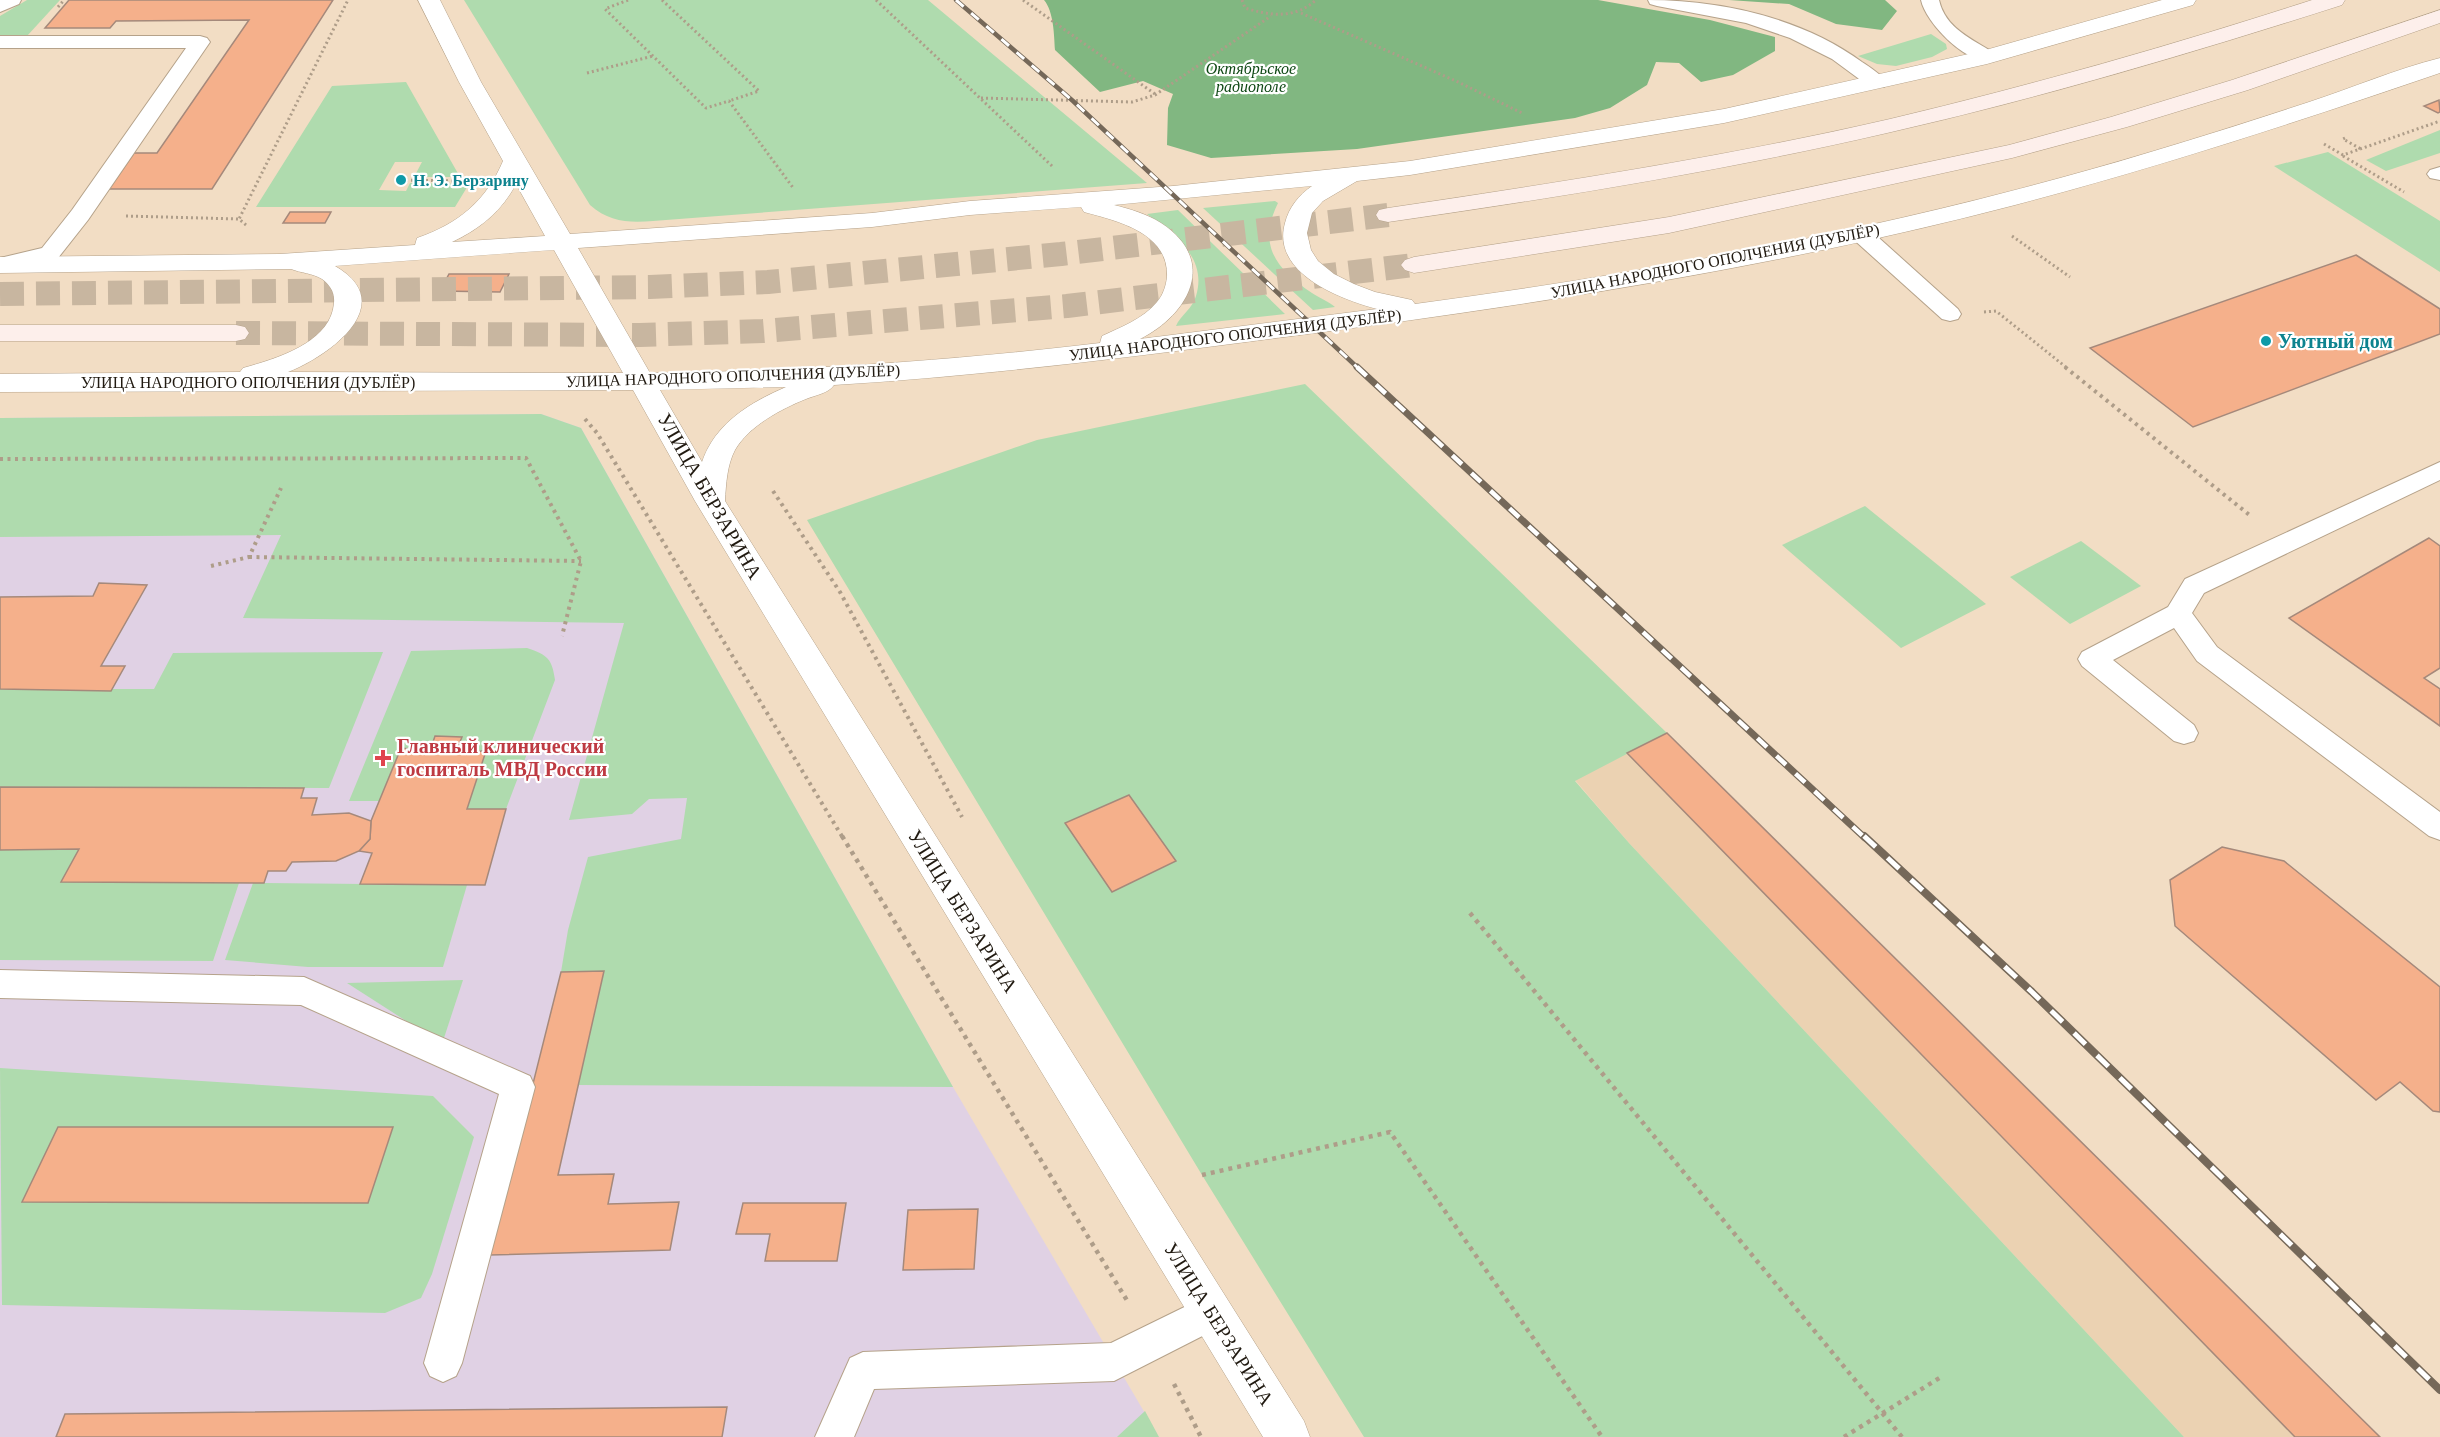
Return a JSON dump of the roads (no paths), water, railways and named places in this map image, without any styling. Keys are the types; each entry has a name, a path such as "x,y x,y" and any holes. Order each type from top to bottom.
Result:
{"main road":[{"path":"1388,214 1628,178 1937,114 2135,61 2334,0"},
{"path":"1414,265 1669,225 2012,151 2119,122 2240,85 2440,16"},
{"path":"0,333 236,333"}],"street":[{"path":"429,0 470,82 563,242"},
{"path":"0,265 280,262 872,220 1039,203 1173,193 1422,166 1724,116 1987,57 2186,0"},
{"name":"УЛИЦА НАРОДНОГО ОПОЛЧЕНИЯ (ДУБЛЁР)","path":"0,383 643,382 860,374 1070,356 1446,307 1515,298 1861,234 1956,212 2138,165 2295,116 2440,65"},
{"path":"393,253 456,232 476,219 499,195 508,181 516,159"},
{"path":"1363,173 1336,182 1322,190 1302,209 1294,233 1302,257 1324,279 1358,296 1400,306 1446,307"},
{"path":"1039,203 1108,209 1143,222 1168,241 1181,264 1179,290 1162,314 1132,334 1070,356"},
{"name":"УЛИЦА БЕРЗАРИНА","path":"563,242 710,501 1288,1437"},
{"path":"224,381 256,374 287,363 332,335 343,321 348,303 347,291 338,280 326,270 310,265 280,262"},
{"path":"710,501 715,464 723,446 747,421 778,401 817,385 860,374"}],"lane":[{"path":"0,6 12,0"},
{"path":"1657,0 1713,10 1801,36 1839,54 1877,82"},
{"path":"1930,0 1930,7 1939,23 1987,57"},
{"path":"0,42 200,42 80,215 50,253 0,265"},
{"path":"1861,234 1950,314"},
{"path":"2184,733 2092,659 2178,614 2194,586 2440,470"},
{"path":"2178,614 2207,654 2440,828"},
{"path":"0,984 304,991 519,1087 443,1363"},
{"path":"834,1437 863,1371 1114,1362 1211,1312"}],"tunnel":[{"path":"0,294 650,287 768,282 1061,254 1388,215"},
{"path":"236,333 640,335 763,331 1067,306 1414,265"}],"railway":[{"path":"956,0 1073,101 1358,368"},
{"path":"1357,367 1865,838"},
{"path":"1864,836 2032,992 2440,1390"}],"place":[{"name":"Н. Э. Берзарину","path":"401,180"},
{"name":"Уютный дом","path":"2266,341"},
{"name":"Главный клинический госпиталь МВД России","path":"383,758"}],"park label":[{"name":"Октябрьское радиополе","path":"1251,77"}]}
